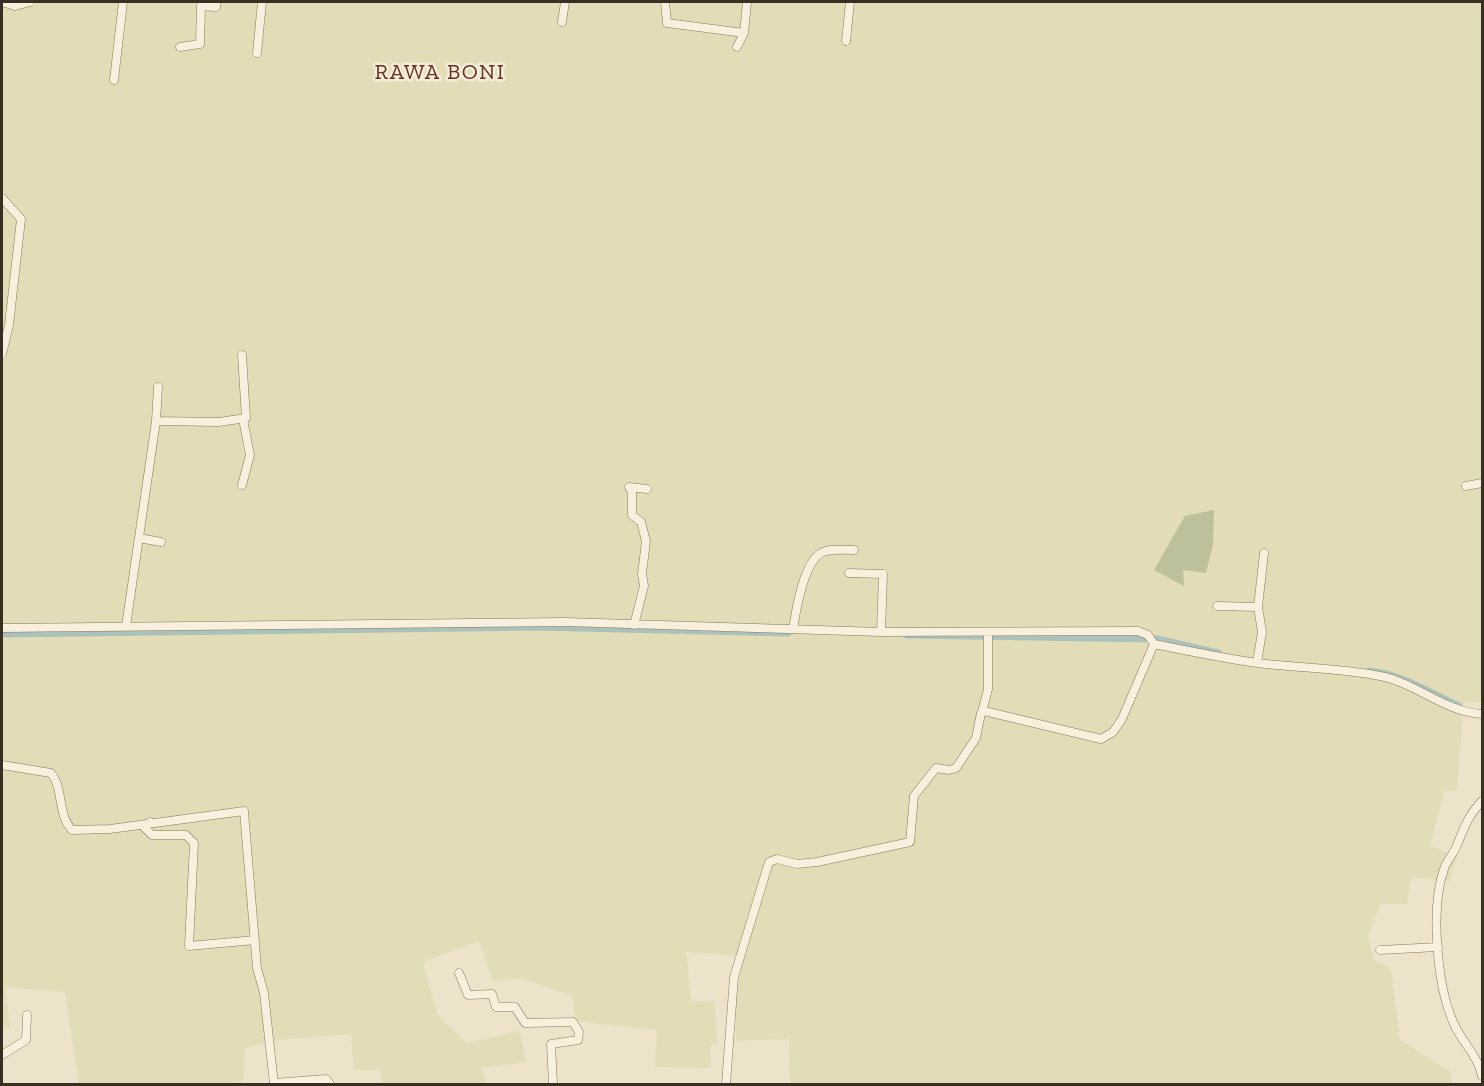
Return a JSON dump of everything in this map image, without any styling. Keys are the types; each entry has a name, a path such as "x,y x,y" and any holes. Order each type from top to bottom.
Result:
{"street":[{"path":"2,2 15,6 30,2"},
{"path":"114,80 123,2"},
{"path":"180,47 200,44 201,6 216,7 216,2"},
{"path":"257,53 262,2"},
{"path":"562,22 565,2"},
{"path":"665,2 667,23 744,33"},
{"path":"737,47 744,33 747,2"},
{"path":"846,41 850,2"},
{"path":"2,198 21,219 9,325 2,354"},
{"path":"156,421 219,422 243,419 247,414 242,355"},
{"path":"126,626 156,421 158,387"},
{"path":"242,485 250,455 243,419"},
{"path":"1466,486 1482,483"},
{"path":"634,625 644,586 642,574 646,541 641,522 632,515 632,492 629,487 647,489"},
{"path":"139,538 161,542"},
{"path":"793,629 805,578 815,559 822,552 854,550"},
{"path":"1258,660 1262,632 1258,608 1264,553"},
{"path":"849,573 883,574 881,632"},
{"path":"1216,606 1258,608"},
{"path":"2,628 566,622 988,635 1138,631 1150,639 1258,660 1381,676 1404,684 1449,707 1482,714"},
{"path":"726,1084 734,977 767,865 773,860 797,864 822,861 910,842 914,796 934,769 956,768 978,734 988,689 988,635"},
{"path":"982,712 991,712 1079,736 1101,739 1113,732 1122,719 1150,639"},
{"path":"2,765 51,773 57,781 64,818 72,830 82,832 244,811 257,968 264,993 274,1084 316,1079 326,1079 330,1084"},
{"path":"1482,801 1471,813 1444,868 1440,883 1438,947 1444,996 1454,1023 1478,1056 1482,1076"},
{"path":"150,822 144,827 152,835 186,835 194,843 189,946 255,940"},
{"path":"1380,950 1438,947"},
{"path":"459,973 468,995 492,994 496,1008 515,1007 525,1023 573,1022 579,1032 578,1040 551,1044 553,1084"},
{"path":"2,1055 26,1040 27,1015"}],"shaded area":[{"path":"2,2 1482,2 1482,702 1464,701 1457,791 1444,791 1430,846 1457,857 1449,881 1411,877 1407,904 1380,904 1368,937 1374,960 1391,968 1400,1040 1451,1072 1452,1084 790,1084 789,1039 736,1041 736,1000 743,956 686,952 691,1001 715,1002 717,1044 710,1045 711,1068 655,1067 657,1030 575,1021 573,996 520,978 493,981 479,941 423,962 437,1014 467,1043 520,1031 526,1062 481,1068 487,1084 383,1084 380,1070 354,1070 351,1034 286,1039 245,1048 243,1082 230,1084 79,1084 65,992 5,987 10,1027 2,1027"}],"green space":[{"path":"1214,510 1213,544 1206,573 1183,570 1184,586 1154,570 1185,516"}],"waterway":[{"path":"2,634 539,627 788,633"},
{"path":"907,635 1157,639 1218,653"},
{"path":"1369,671 1404,680 1459,706"}],"district":[{"name":"RAWA BONI","path":"440,73"}]}
